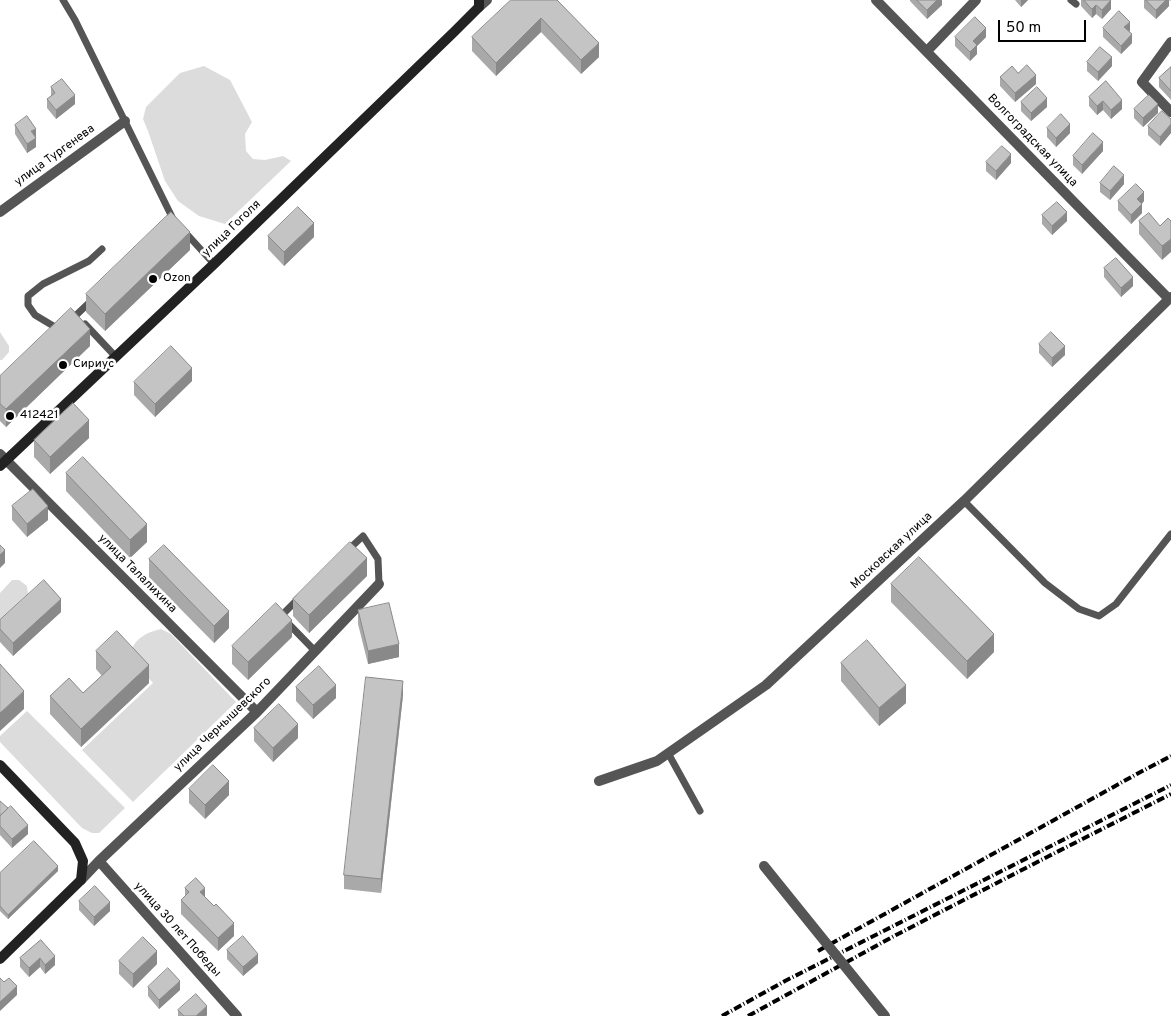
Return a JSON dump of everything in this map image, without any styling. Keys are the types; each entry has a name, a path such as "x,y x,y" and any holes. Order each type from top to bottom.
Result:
{"street":[{"name":"Волгоградская улица","path":"876,0 1170,298"},
{"path":"927,51 976,0"},
{"name":"улица Гоголя","path":"2,460 116,357 214,264 481,2"},
{"path":"1171,42 1142,82 1171,112"},
{"name":"улица Тургенева","path":"0,212 125,121"},
{"name":"Московская улица","path":"599,781 657,761 766,685 964,501 1170,298"},
{"name":"улица Талалихина","path":"2,460 257,712"},
{"name":"улица Чернышевского","path":"0,959 99,861 257,712 379,584"},
{"path":"0,765 74,843 83,861 81,880"},
{"name":"улица 30 лет Победы","path":"99,861 237,1016"},
{"path":"764,866 885,1016"}],"lane":[{"path":"63,0 75,20 174,220 214,264"},
{"path":"166,226 174,220"},
{"path":"61,330 35,315 28,305 28,296 43,284 89,261 102,249"},
{"path":"54,336 97,295"},
{"path":"76,315 116,357"},
{"path":"964,501 1045,583 1079,609 1099,616 1116,604 1171,534"},
{"path":"342,556 363,536 378,559 379,584"},
{"path":"301,596 281,616 315,651"},
{"path":"668,753 700,811"}],"shaded area":[{"path":"204,66 230,80 252,122 245,134 246,151 253,159 265,160 283,156 291,161 225,224 199,216 178,201 165,181 143,119 146,107 180,73"},
{"path":"0,332 9,346 9,352 2,360 0,360"},
{"path":"12,580 19,580 27,586 28,594 0,620 0,593"},
{"path":"161,629 171,634 236,702 133,802 82,750 153,683 141,670 131,651 136,642 143,636"},
{"path":"27,711 125,808 99,833 92,833 82,828 0,742 0,736"}],"building":[{"path":"511,0 557,0 599,43 581,60 541,18 496,63 472,37"},
{"path":"917,0 937,0 927,10"},
{"path":"1084,0 1111,0 1102,10 1096,5 1092,9"},
{"path":"1146,0 1166,0 1156,10"},
{"path":"1119,11 1130,22 1124,27 1132,34 1121,46 1103,28"},
{"path":"975,17 986,28 973,41 977,45 970,52 955,37"},
{"path":"1100,47 1112,57 1098,72 1087,62"},
{"path":"1027,65 1036,75 1015,93 1000,77 1012,66 1018,73"},
{"path":"1171,67 1171,91 1159,78"},
{"path":"62,79 75,95 56,110 47,99 55,93 51,87"},
{"path":"1106,81 1122,100 1111,110 1103,101 1097,106 1089,97"},
{"path":"1037,87 1047,98 1031,113 1021,102"},
{"path":"1149,95 1158,104 1143,118 1134,109"},
{"path":"1162,111 1171,119 1171,124 1160,137 1148,126"},
{"path":"1061,114 1070,124 1056,138 1047,128"},
{"path":"27,116 36,129 31,131 36,138 27,144 15,125"},
{"path":"1093,133 1103,142 1082,165 1073,156"},
{"path":"1002,146 1011,154 996,171 986,162"},
{"path":"1114,166 1124,175 1110,191 1100,183"},
{"path":"1136,184 1144,192 1137,199 1142,204 1131,215 1118,201"},
{"path":"1057,202 1067,212 1052,226 1042,215"},
{"path":"298,207 314,223 284,252 268,236"},
{"path":"171,212 190,232 105,314 86,294"},
{"path":"1149,213 1160,226 1168,218 1171,221 1171,239 1162,246 1139,221"},
{"path":"1116,258 1133,277 1121,288 1104,268"},
{"path":"71,308 90,329 6,409 0,404 0,376"},
{"path":"1051,332 1065,346 1052,358 1039,344"},
{"path":"171,346 192,368 155,404 134,382"},
{"path":"73,403 89,420 50,457 34,440"},
{"path":"83,457 147,524 130,540 66,473"},
{"path":"33,489 48,506 27,524 12,506"},
{"path":"350,542 367,558 309,615 293,599"},
{"path":"0,545 5,550 0,555"},
{"path":"164,545 229,611 214,626 149,559"},
{"path":"919,557 994,634 967,661 891,584"},
{"path":"44,580 61,599 13,643 0,629 0,620"},
{"path":"276,603 292,620 248,662 232,646"},
{"path":"389,603 399,644 368,651 358,610"},
{"path":"117,631 149,665 81,729 50,696 69,678 83,693 111,667 96,651"},
{"path":"867,640 906,685 879,708 841,663"},
{"path":"0,664 24,691 0,713"},
{"path":"319,666 336,685 313,705 296,687"},
{"path":"366,677 403,681 381,879 344,875"},
{"path":"279,704 298,724 273,748 254,728"},
{"path":"213,765 229,781 205,805 189,789"},
{"path":"0,801 8,808 0,816"},
{"path":"11,806 28,825 12,839 0,826 0,816"},
{"path":"34,841 58,866 8,915 0,906 0,873"},
{"path":"196,878 205,888 200,892 214,906 216,904 234,923 218,938 181,900 189,892 185,888"},
{"path":"95,886 110,902 94,917 79,901"},
{"path":"243,936 258,954 243,967 227,950"},
{"path":"143,937 157,951 133,974 119,961"},
{"path":"41,940 55,956 45,965 40,958 29,968 20,958"},
{"path":"168,968 180,981 159,1000 148,987"},
{"path":"0,978 4,982 9,978 17,986 0,1002"},
{"path":"196,994 207,1006 196,1016 184,1016 178,1010"}],"railway":[{"path":"818,951 1171,756"},
{"path":"722,1016 785,981 1171,785"},
{"path":"748,1016 896,935 1171,794"}],"place":[{"name":"Ozon","path":"153,279"},
{"name":"Сириус","path":"63,365"},
{"name":"412421","path":"10,416"}]}
